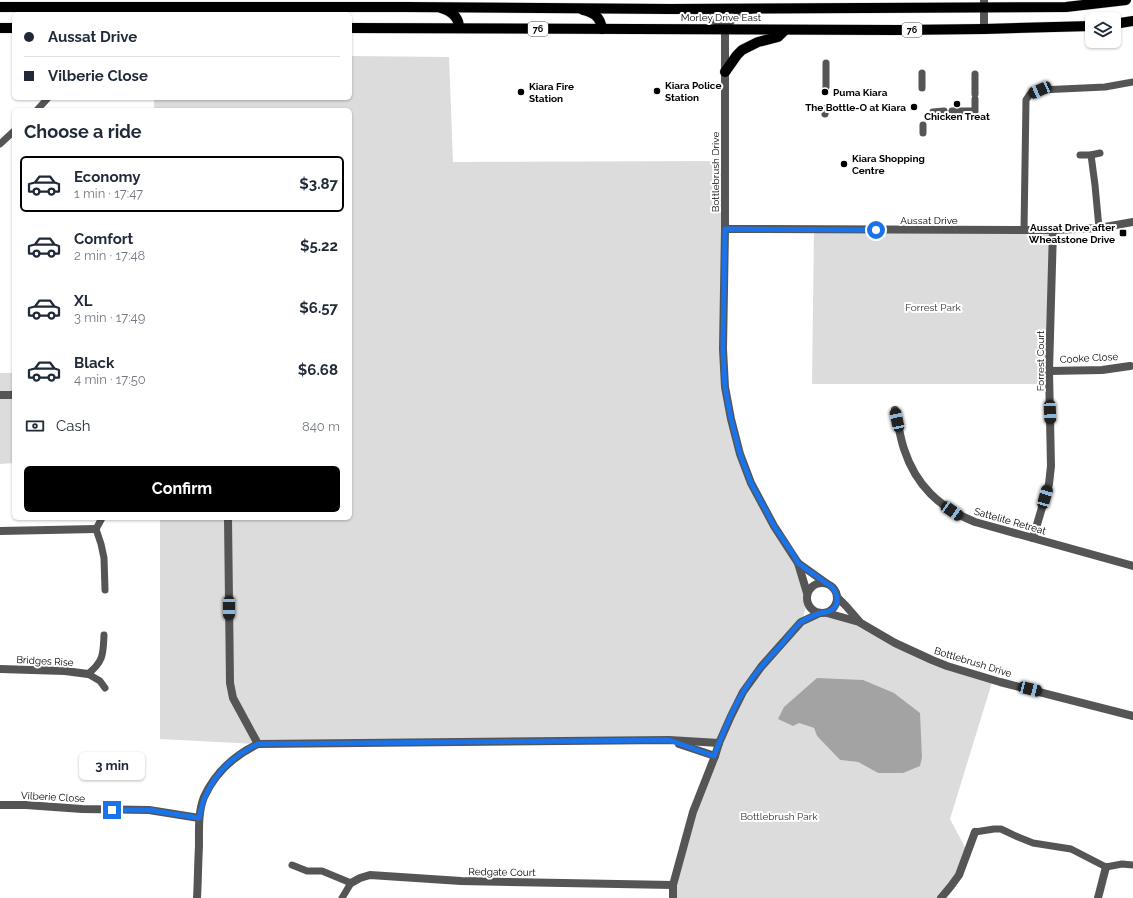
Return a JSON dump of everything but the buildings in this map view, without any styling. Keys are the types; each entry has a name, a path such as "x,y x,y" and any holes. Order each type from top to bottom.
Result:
{"main road":[{"name":"Morley Drive East","path":"0,7 100,7 188,3 670,10 984,3 1066,6 1126,0"},
{"path":"437,7 452,13 457,19 459,28"},
{"path":"573,8 597,16 601,22 602,29"},
{"path":"1121,23 1133,21"},
{"name":"Morley Drive East","path":"352,28 785,30 984,29 1085,26"},
{"path":"0,28 12,28"},
{"path":"725,72 742,50 758,42 778,36 785,30"}],"street":[{"path":"984,3 984,29"},
{"path":"670,10 697,13 717,22 725,29 734,17 741,13 762,9"},
{"name":"Bottlebrush Drive","path":"725,29 725,229 723,349 725,387 740,454 751,483 774,526 798,563 808,593"},
{"name":"Aussat Drive","path":"725,229 1053,230 1099,228 1133,222"},
{"name":"Forrest Court","path":"1033,538 1048,484 1051,466 1049,370 1053,230"},
{"name":"Cooke Close","path":"1049,370 1102,370 1130,366"},
{"path":"0,395 12,395"},
{"name":"Sattelite Retreat","path":"895,410 903,448 916,476 932,496 959,516 975,522 1133,566"},
{"path":"228,520 230,683 233,698 258,744"},
{"path":"0,531 96,529"},
{"name":"Bottlebrush Drive","path":"798,563 826,583"},
{"path":"673,898 673,885 693,812 719,743 743,692 760,667 802,622 834,608 837,597 836,591 830,585 826,583 818,583 809,590 806,597 807,603 802,622"},
{"name":"Bottlebrush Drive","path":"837,597 860,622"},
{"path":"807,603 814,611 824,613"},
{"name":"Bottlebrush Drive","path":"824,613 860,622 895,643 947,666 1000,682 1133,716"},
{"name":"Bridges Rise","path":"0,669 65,671 88,674"},
{"path":"669,740 714,756"},
{"path":"197,898 199,818 204,798 214,779 229,763 246,750 258,744 669,740 719,743"},
{"name":"Vilberie Close","path":"0,805 26,805 82,809 149,810 199,818"},
{"path":"942,898 959,875 974,832"},
{"path":"1098,898 1106,867"},
{"name":"Redgate Court","path":"351,883 370,875 461,882 673,885"}],"lane":[{"path":"93,12 100,7"},
{"path":"826,63 826,86"},
{"path":"922,73 922,88"},
{"path":"952,111 975,111 975,74"},
{"path":"1024,230 1026,100 1030,94 1040,90 1105,87 1133,82"},
{"path":"39,108 46,100"},
{"path":"933,112 944,111"},
{"path":"0,144 12,133"},
{"path":"1080,156 1091,156 1100,153"},
{"path":"1091,156 1099,228"},
{"path":"101,520 96,529 104,558 104,590"},
{"path":"88,674 98,666 103,653 104,635"},
{"name":"Bridges Rise","path":"88,674 100,681 106,688"},
{"path":"974,832 994,828 1001,829 1033,843 1071,849 1106,867 1122,864 1133,865"},
{"path":"292,865 307,871 322,872 351,883 342,898"}],"green space":[{"name":"Bottlebrush Park","path":"352,56 449,57 453,162 725,161 725,387 751,483 798,563 807,593 807,603 802,622 827,611 895,643 993,679 950,819 967,851 959,875 941,898 673,898 673,885 719,744 258,744 160,739 160,520 352,520 352,108 154,108 154,100 352,100","holes":["799,723 921,741 922,757 878,773 858,762 840,760 817,736 814,728"]},
{"name":"Forrest Park","path":"814,229 1053,230 1050,384 812,384"},
{"path":"0,373 12,373 12,463 0,464"}],"shaded area":[{"path":"817,678 863,680 894,693 920,713 922,757 920,766 903,773 878,773 858,762 840,760 817,736 814,728 799,723 793,726 778,719 784,707"}],"place":[{"name":"Kiara Police Station","path":"657,91"},
{"name":"Kiara Fire Station","path":"521,92"},
{"name":"Puma Kiara","path":"825,92"},
{"name":"Chicken Treat","path":"957,104"},
{"name":"The Bottle-O at Kiara","path":"914,107"},
{"name":"Kiara Shopping Centre","path":"844,164"},
{"name":"Aussat Drive after Wheatstone Drive","path":"1123,233"}],"route":[{"path":"112,810 149,810 199,818 204,798 214,779 229,763 246,750 258,744 669,740 714,756 743,692 760,667 802,622 820,613 827,613 834,608 837,601 836,591 830,585 798,563 774,526 751,483 740,454 725,387 723,349 725,229 876,230"}]}
